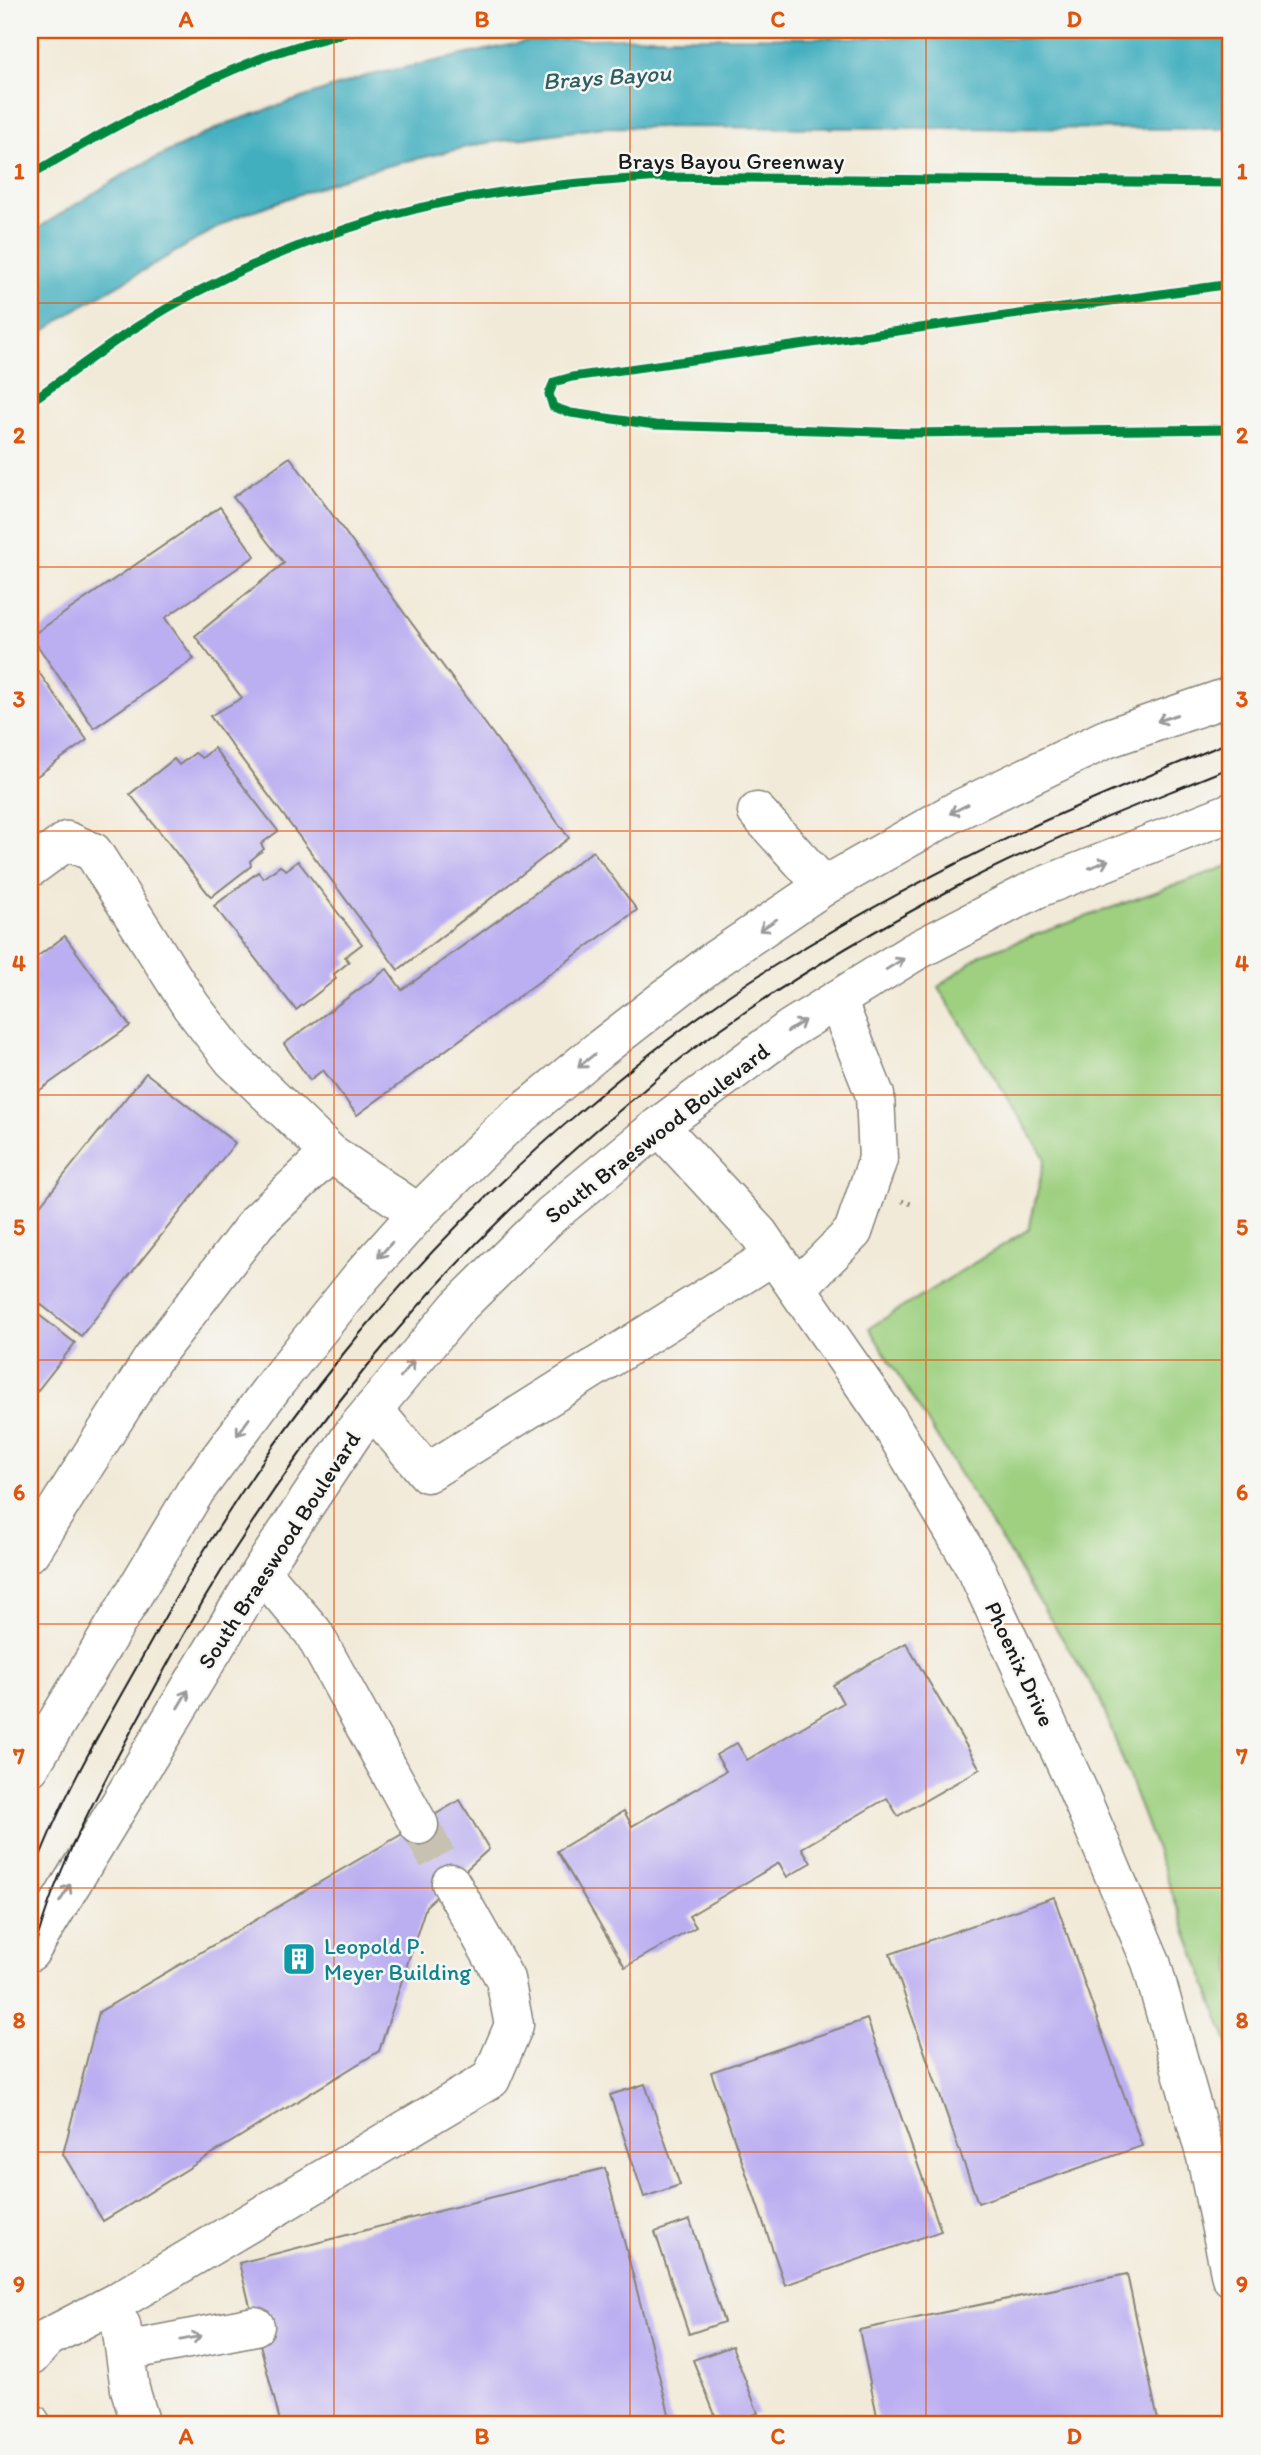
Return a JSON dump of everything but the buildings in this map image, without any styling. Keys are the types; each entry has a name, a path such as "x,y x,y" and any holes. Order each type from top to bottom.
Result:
{"main road":[{"path":"30,1767 196,1490 286,1370 360,1278 418,1213 502,1130 712,962 824,886 956,811 1105,739 1231,696"},
{"path":"757,812 824,886"},
{"name":"South Braeswood Boulevard","path":"30,1952 261,1571 354,1432 458,1307 551,1214 659,1126 790,1029 914,952 1036,889 1231,812"},
{"path":"30,868 67,841 93,852 191,1006 233,1060 330,1153 418,1213"},
{"path":"797,1288 853,1232 878,1159 875,1095 837,1000"},
{"name":"Phoenix Drive","path":"659,1126 759,1234 887,1418 977,1571 1077,1788 1151,1962 1206,2157 1231,2277"},
{"path":"30,1552 153,1357 257,1222 330,1153"},
{"path":"373,1409 427,1473 774,1255"},
{"path":"261,1571 313,1632 419,1825"},
{"path":"122,2326 491,2079 514,2025 505,1979 451,1883"},
{"path":"30,2357 47,2338 122,2326 252,2313"},
{"path":"122,2326 130,2389 141,2425"}],"green space":[{"path":"1231,865 1231,2051 1100,1699 869,1328 1029,1229 1045,1158 938,987 982,954"}],"water":[{"name":"Brays Bayou","path":"647,37 1231,38 1231,129 604,127 480,144 358,173 236,217 75,310 30,341 30,233 133,169 228,123 366,76 528,41"}],"tunnel":[{"path":"419,1825 451,1883"}],"tram line":[{"path":"30,1883 70,1789 103,1728 197,1563 243,1490 292,1420 399,1288 457,1226 519,1166 584,1108 678,1032 751,980 809,945 907,889 1008,838 1231,741"},
{"path":"30,1967 53,1892 85,1819 206,1596 256,1517 367,1366 493,1226 561,1161 685,1055 724,1026 821,963 989,870 1231,767"}],"cycle path":[{"path":"30,175 142,112 229,71 283,51 356,30"},
{"name":"Brays Bayou Greenway","path":"30,402 138,326 176,303 260,262 349,228 483,195 550,186 662,177 1231,183"},
{"path":"1231,284 572,377 554,382 549,394 553,407 571,413 655,425 909,433 1231,429"}],"place":[{"name":"Leopold P. Meyer Building","path":"299,1959"}]}
